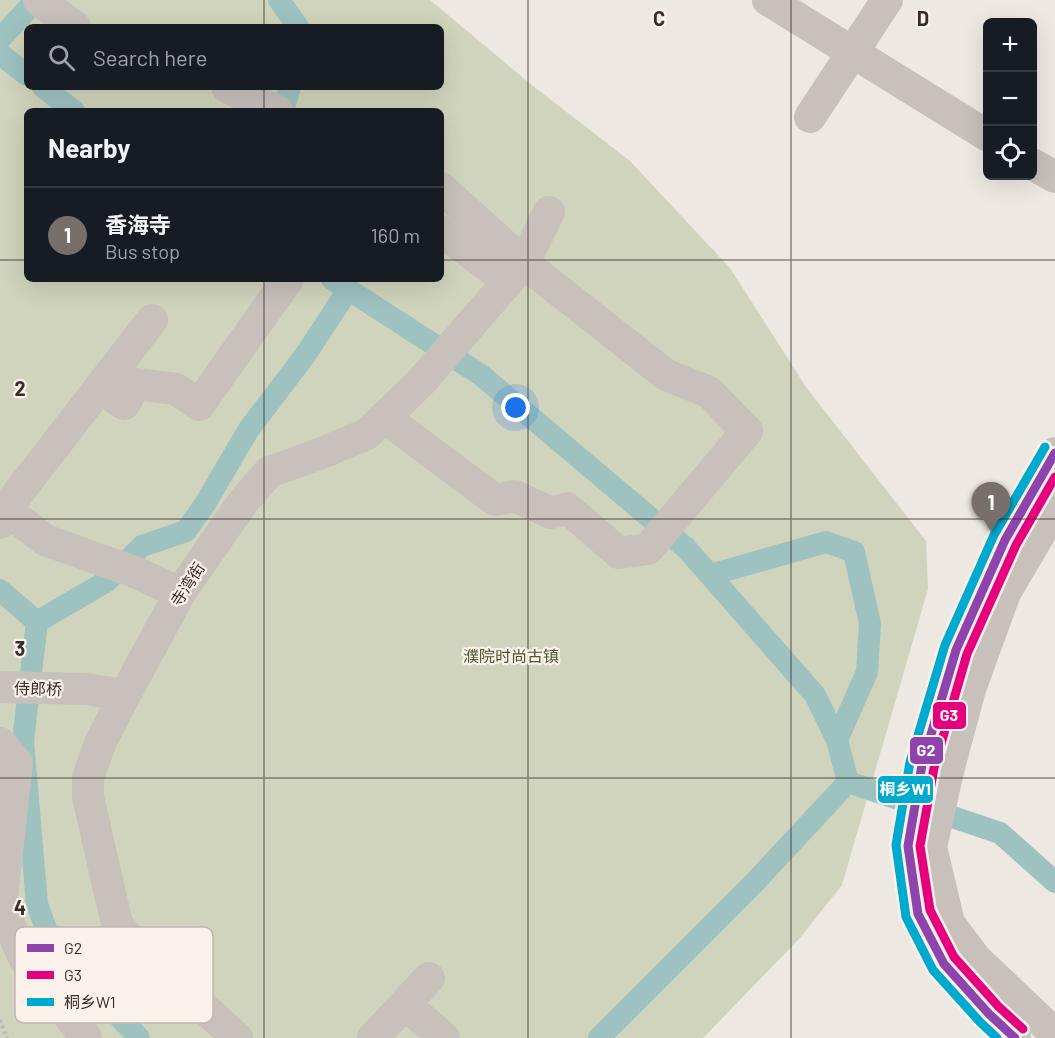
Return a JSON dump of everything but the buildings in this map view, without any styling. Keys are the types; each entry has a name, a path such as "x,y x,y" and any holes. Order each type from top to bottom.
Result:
{"street":[{"path":"39,0 71,24"},
{"path":"768,0 983,134"},
{"path":"810,117 886,0"},
{"path":"232,90 271,108"},
{"path":"1037,167 1055,177"},
{"path":"444,191 516,272"},
{"name":"寺湾街","path":"120,927 88,797 88,777 101,741 180,593 243,502 268,472 367,434 420,383 516,272 549,212"},
{"path":"384,417 495,500 515,496 551,513 567,508 619,553 648,549 747,431 709,392 666,375 516,272 444,233"},
{"path":"101,388 124,404 136,384 176,389 199,405 286,282"},
{"path":"152,320 2,513 45,540 137,573 180,593"},
{"path":"1015,1038 989,1014 944,964 918,914 920,847 956,650 1005,540 1055,453"},
{"path":"935,768 970,688 1005,593 1055,508"},
{"name":"侍郎桥","path":"0,687 75,689 125,695"},
{"path":"0,743 17,763 1,906 15,938"},
{"path":"920,847 949,923 976,959 1055,1034"},
{"path":"373,1038 429,978"},
{"path":"405,1004 444,1038"},
{"name":"寺湾街","path":"213,1016 237,1038"},
{"path":"74,1023 86,1038"}],"path":[{"path":"0,1020 7,1038"}],"green space":[{"name":"濮院时尚古镇","path":"0,0 430,0 533,86 630,161 730,268 806,387 926,541 928,589 842,885 799,939 703,1038 0,1038"}],"waterway":[{"path":"0,39 36,0"},
{"path":"279,0 296,24"},
{"path":"0,54 24,73"},
{"path":"47,90 70,108"},
{"path":"284,108 289,90"},
{"path":"337,282 481,375 686,548 815,695 837,740 848,782 754,883 599,1038"},
{"path":"37,622 107,581 142,546 186,531 205,504 249,429 306,354 348,290"},
{"path":"710,575 826,542 854,552 870,624 867,672 837,740"},
{"path":"0,590 37,622"},
{"path":"37,622 23,741 37,904 45,927"},
{"path":"848,782 1000,833 1055,882"},
{"path":"125,1023 139,1038"}],"transit line":[{"name":"桐乡W1","path":"997,1038 933,970 906,917 896,845 910,762 945,645 994,535 1045,447"},
{"name":"G2","path":"1015,1038 989,1014 944,964 918,914 908,846 922,765 956,650 1005,540 1055,453"},
{"name":"G3","path":"1023,1029 998,1006 954,957 930,910 920,846 934,768 967,654 1016,545 1055,477"}],"place":[{"name":"香海寺","path":"991,532"}]}
